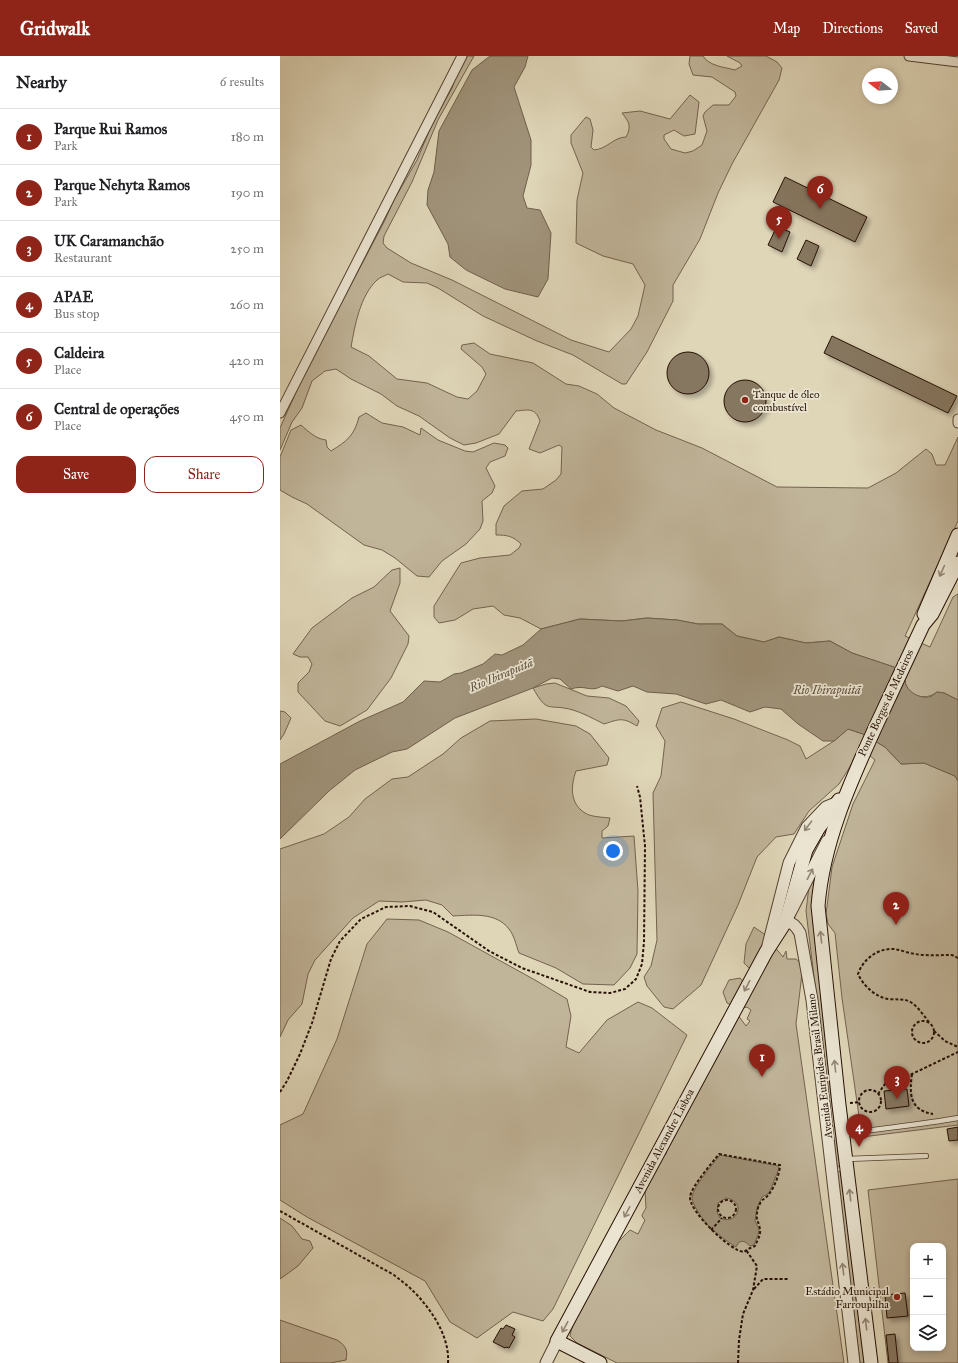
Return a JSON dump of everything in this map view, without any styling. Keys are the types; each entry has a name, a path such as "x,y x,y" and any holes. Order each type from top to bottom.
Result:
{"main road":[{"path":"920,630 924,612 958,535"},
{"path":"920,630 932,614 958,563"},
{"name":"Ponte Borges de Medeiros","path":"855,771 920,630"},
{"name":"Avenida Euripides Brasil Milano","path":"786,921 806,850 818,829 842,797 855,771"},
{"name":"Avenida Euripides Brasil Milano","path":"842,797 821,877 818,906 842,1134 871,1363"},
{"name":"Avenida Alexandre Lisboa","path":"557,1341 766,952 786,921"},
{"path":"557,1341 600,1363"}],"street":[{"path":"280,413 462,56"},
{"path":"909,56 958,61"},
{"path":"953,56 958,61"},
{"path":"766,952 789,863 807,827 826,807 842,797"},
{"path":"786,921 832,832"},
{"name":"Avenida Euripides Brasil Milano","path":"786,921 797,927 800,933 812,1000 854,1363"},
{"name":"Avenida Alexandre Lisboa","path":"546,1363 557,1341"}],"lane":[{"path":"842,1134 932,1123 958,1118"},
{"path":"846,1159 926,1156"}],"path":[{"path":"280,1092 300,1054 312,1023 331,959 340,941 361,919 386,908 410,906 433,912 489,951 522,968 590,992 610,993 625,989 636,979 642,964 644,942 645,846 640,797 637,786"},
{"path":"958,954 915,954 893,949 882,950 866,960 860,968 858,974 861,981 883,998 903,1000 912,1003 933,1027 934,1031 945,1041 958,1047"},
{"path":"952,955 958,958"},
{"path":"929,1022 922,1021 916,1024 913,1029 914,1036 919,1042 926,1042 932,1038 934,1031"},
{"path":"878,1094 890,1080 912,1074 958,1052"},
{"path":"912,1074 910,1088 914,1104 923,1112 938,1114"},
{"path":"871,1090 880,1096 881,1104 878,1110 871,1112 865,1111 860,1102 860,1098 864,1092 871,1090"},
{"path":"850,1103 860,1102"},
{"path":"719,1154 780,1165 780,1172 770,1194 763,1198 758,1208 756,1220 760,1228 760,1236 755,1246 744,1252 740,1252 711,1230 696,1211 690,1201 690,1196 693,1188 719,1154"},
{"path":"711,1230 722,1218 732,1218 737,1207 734,1203 726,1200 720,1204 718,1212 722,1218"},
{"path":"280,1211 394,1275 411,1288 429,1310 442,1332 449,1353 448,1363"},
{"path":"746,1250 757,1266 754,1290"},
{"path":"738,1363 743,1314 754,1290 763,1279 788,1279"}],"shaded area":[{"path":"467,56 474,56 438,120 412,182 384,236 383,243 387,248 411,263 452,280 571,340 609,352 631,329 638,316 645,285 633,264 603,256 576,243 577,200 583,173 571,143 571,135 586,117 590,119 593,130 591,147 594,150 603,148 618,139 626,137 629,130 629,124 622,113 640,111 670,119 690,95 699,102 695,134 684,136 674,130 664,135 664,139 671,149 685,153 693,151 702,145 707,131 703,116 705,112 713,105 729,105 736,96 735,92 712,77 693,75 689,64 690,56 703,56 713,64 735,70 742,66 740,63 727,56 766,56 777,62 782,68 779,80 732,164 718,193 700,239 673,285 673,301 647,352 626,384 622,384 573,355 537,341 483,316 438,288 427,283 403,282 388,274 377,280 366,294 359,311 351,347 369,356 397,379 427,383 457,397 468,399 477,391 486,374 482,367 461,349 462,345 474,343 490,354 533,363 566,384 579,386 597,394 614,408 656,430 702,448 777,487 868,488 896,473 926,449 932,454 936,465 945,465 958,437 958,521 905,636 930,647 953,597 958,594 958,700 944,693 937,692 933,695 924,697 915,695 906,685 905,675 897,668 852,653 830,641 806,643 779,637 764,642 737,636 722,624 698,624 677,620 647,618 622,621 580,619 541,629 520,618 504,615 493,606 473,609 455,620 439,623 434,617 434,606 461,563 480,558 510,555 519,548 521,544 518,541 507,536 496,535 496,524 504,506 522,491 543,489 556,480 561,474 562,447 559,445 540,453 529,449 540,421 536,413 531,410 516,411 499,434 476,443 464,445 450,438 419,416 397,406 381,394 351,379 336,369 325,371 312,381 302,408 292,422 280,450 280,428 305,372 384,222 394,200 417,160 433,122 452,88 457,73"},
{"path":"366,413 382,423 403,427 420,435 421,428 438,440 465,451 473,452 494,443 505,445 508,448 505,456 490,462 486,468 495,486 492,493 482,501 483,521 480,529 466,544 442,561 429,577 417,576 395,558 382,550 364,545 307,504 280,490 280,457 291,430 301,425 316,437 326,440 327,447 331,451 349,437 355,429 359,417"},
{"path":"400,568 400,583 390,611 409,636 408,644 391,678 367,710 340,726 325,721 298,692 298,683 309,672 312,664 308,657 300,657 293,654 312,628 352,598 374,587 392,570"},
{"path":"555,683 587,696 609,698 626,706 639,721 637,726 624,720 604,724 585,714 573,710 546,705 542,702 533,688"},
{"path":"681,702 734,719 788,740 800,746 806,759 834,741 848,729 863,734 885,747 901,764 924,763 955,776 958,781 958,1125 862,1137 842,998 835,933 828,924 826,914 832,867 853,804 875,760 868,754 856,753 851,765 839,784 809,811 794,834 776,837 757,857 738,905 701,985 673,1009 664,1007 647,986 644,977 651,966 657,940 653,793 661,776 665,741 656,726 662,708"},
{"path":"280,711 285,712 291,718 280,740"},
{"path":"536,719 576,726 590,734 609,758 607,765 576,771 572,788 576,804 585,813 593,816 610,818 608,826 602,831 602,838 634,836 638,891 637,954 630,968 614,985 583,984 556,968 519,953 511,931 504,924 491,917 468,915 453,916 442,905 426,900 402,902 379,901 353,918 315,960 308,974 302,1004 288,1020 280,1037 280,849 324,834 349,817 365,799 392,779 408,777 443,754 461,738 490,721"},
{"path":"816,871 817,876 813,894 813,922 843,1166 837,1167 806,911 809,886"},
{"path":"387,919 419,920 448,932 567,999 571,1016 566,1047 579,1053 607,1020 638,1002 652,1008 687,1035 553,1309 543,1321 513,1312 477,1338 450,1322 425,1281 307,1217 280,1200 280,1125 303,1114 337,1039 367,944"},
{"path":"754,927 764,934 783,957 786,951 787,959 796,959 803,965 796,1024 844,1363 617,1363 577,1343 570,1336 574,1318 613,1247 630,1230 638,1234 645,1220 642,1215 646,1208 645,1190 656,1161 666,1154 667,1137 735,1011 746,1026 750,1021 747,1019 751,1010 747,1007 739,1009 727,1003 723,992 729,980 740,978 747,986 752,971 744,963 746,944"},
{"path":"843,1171 866,1363 860,1363 837,1172"},
{"name":"Estádio Municipal Farroupilha","path":"958,1179 958,1363 888,1363 868,1190"},
{"path":"280,1218 292,1226 302,1239 310,1241 313,1248 298,1266 280,1279"},
{"path":"280,1320 337,1340 346,1348 346,1360 330,1363 280,1363"}],"water":[{"path":"490,56 528,56 525,67 514,87 531,140 531,165 523,196 527,208 540,210 551,233 548,279 538,297 505,289 466,270 450,257 448,244 427,205 428,190 434,172 439,131 472,70"},
{"name":"Rio Ibirapuitã","path":"647,618 677,620 698,624 722,624 737,636 764,642 779,637 806,643 830,641 852,653 897,668 905,675 905,683 910,691 917,695 921,697 928,697 937,692 944,693 958,700 958,781 955,776 924,763 901,764 885,747 863,734 848,729 834,741 823,741 798,724 781,709 765,707 750,712 721,700 706,704 676,694 647,692 633,686 618,691 602,686 594,689 580,687 571,689 560,679 552,678 533,688 455,718 407,749 392,752 355,770 329,791 280,839 280,764 360,721 403,702 424,681 440,682 454,674 461,673 483,664 495,654 502,655 523,645 541,629 580,619 622,621"},
{"path":"720,1155 779,1166 769,1193 762,1197 757,1208 755,1221 759,1229 754,1245 750,1246 741,1241 736,1247 721,1237 703,1220 692,1200 693,1193 699,1182","holes":["726,1198 733,1200 738,1208 738,1212 731,1219 726,1220 720,1218 717,1212 718,1203"]}],"building":[{"path":"785,177 867,217 855,242 773,202"},
{"path":"777,226 790,232 782,252 768,245"},
{"path":"806,240 819,246 811,266 797,259"},
{"path":"832,336 957,396 948,413 824,353"},
{"path":"688,352 703,358 709,373 703,388 688,394 673,388 667,373 673,358"},
{"name":"Tanque de óleo combustível","path":"745,380 760,386 766,401 760,416 745,422 730,416 724,401 730,386"},
{"path":"907,1089 909,1106 886,1109 884,1091"},
{"path":"958,1127 958,1140 949,1141 947,1129"},
{"path":"905,1293 908,1316 887,1318 885,1295"},
{"path":"506,1325 515,1329 512,1335 515,1337 509,1348 505,1348 493,1342 501,1328 503,1329"},
{"path":"895,1334 898,1363 889,1363 886,1335"}],"place":[{"name":"Central de operações","path":"820,209"},
{"name":"Caldeira","path":"779,239"},
{"name":"Tanque de óleo combustível","path":"745,400"},
{"name":"Parque Nehyta Ramos","path":"896,925"},
{"name":"Parque Rui Ramos","path":"762,1077"},
{"name":"UK Caramanchão","path":"897,1099"},
{"name":"APAE","path":"859,1147"},
{"name":"Estádio Municipal Farroupilha","path":"897,1297"}]}
